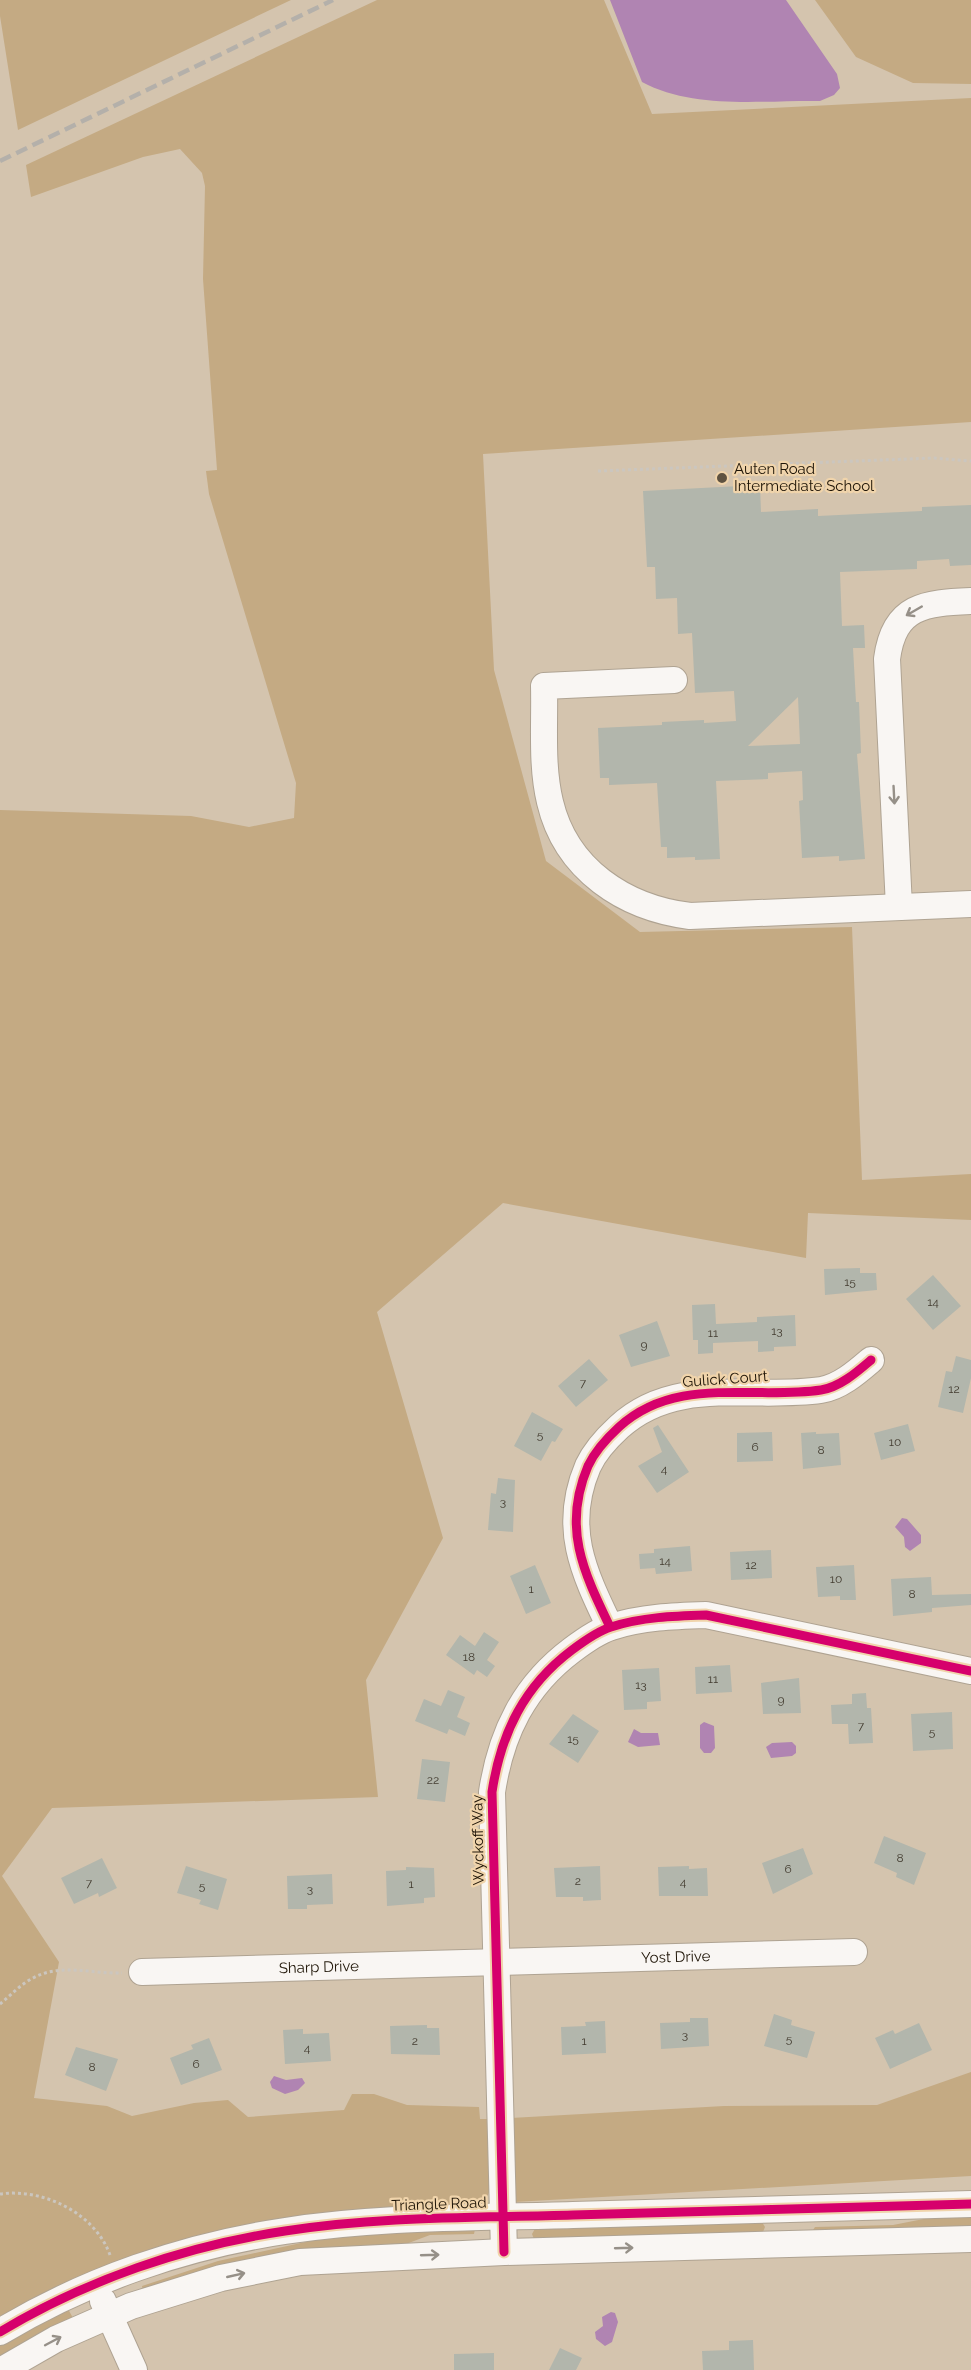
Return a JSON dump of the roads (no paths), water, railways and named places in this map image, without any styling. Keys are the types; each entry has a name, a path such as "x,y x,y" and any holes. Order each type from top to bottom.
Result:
{"street":[{"path":"899,908 887,659 889,643 903,618 914,610 929,603 971,601"},
{"path":"674,680 544,686 550,802 563,834 590,873 609,889 635,903 663,913 690,916 971,904"},
{"name":"Gulick Court","path":"610,1627 576,1546 575,1523 582,1481 591,1461 608,1437 632,1415 656,1402 710,1392 822,1390 850,1378 871,1360"},
{"name":"Wyckoff Way","path":"504,2252 492,1792 497,1761 505,1735 517,1710 550,1667 610,1627 671,1616 706,1615 971,1671"},
{"name":"Yost Drive","path":"496,1962 854,1952"},
{"name":"Sharp Drive","path":"142,1972 496,1962"},
{"name":"Triangle Road","path":"0,2332 96,2284 188,2252 285,2231 371,2222 971,2204"},
{"path":"2,2370 56,2339 110,2315 180,2289 300,2262 504,2252 971,2239"},
{"path":"96,2284 134,2370"}],"railway":[{"path":"0,161 333,0"}],"place":[{"name":"Auten Road Intermediate School","path":"722,478"}]}
